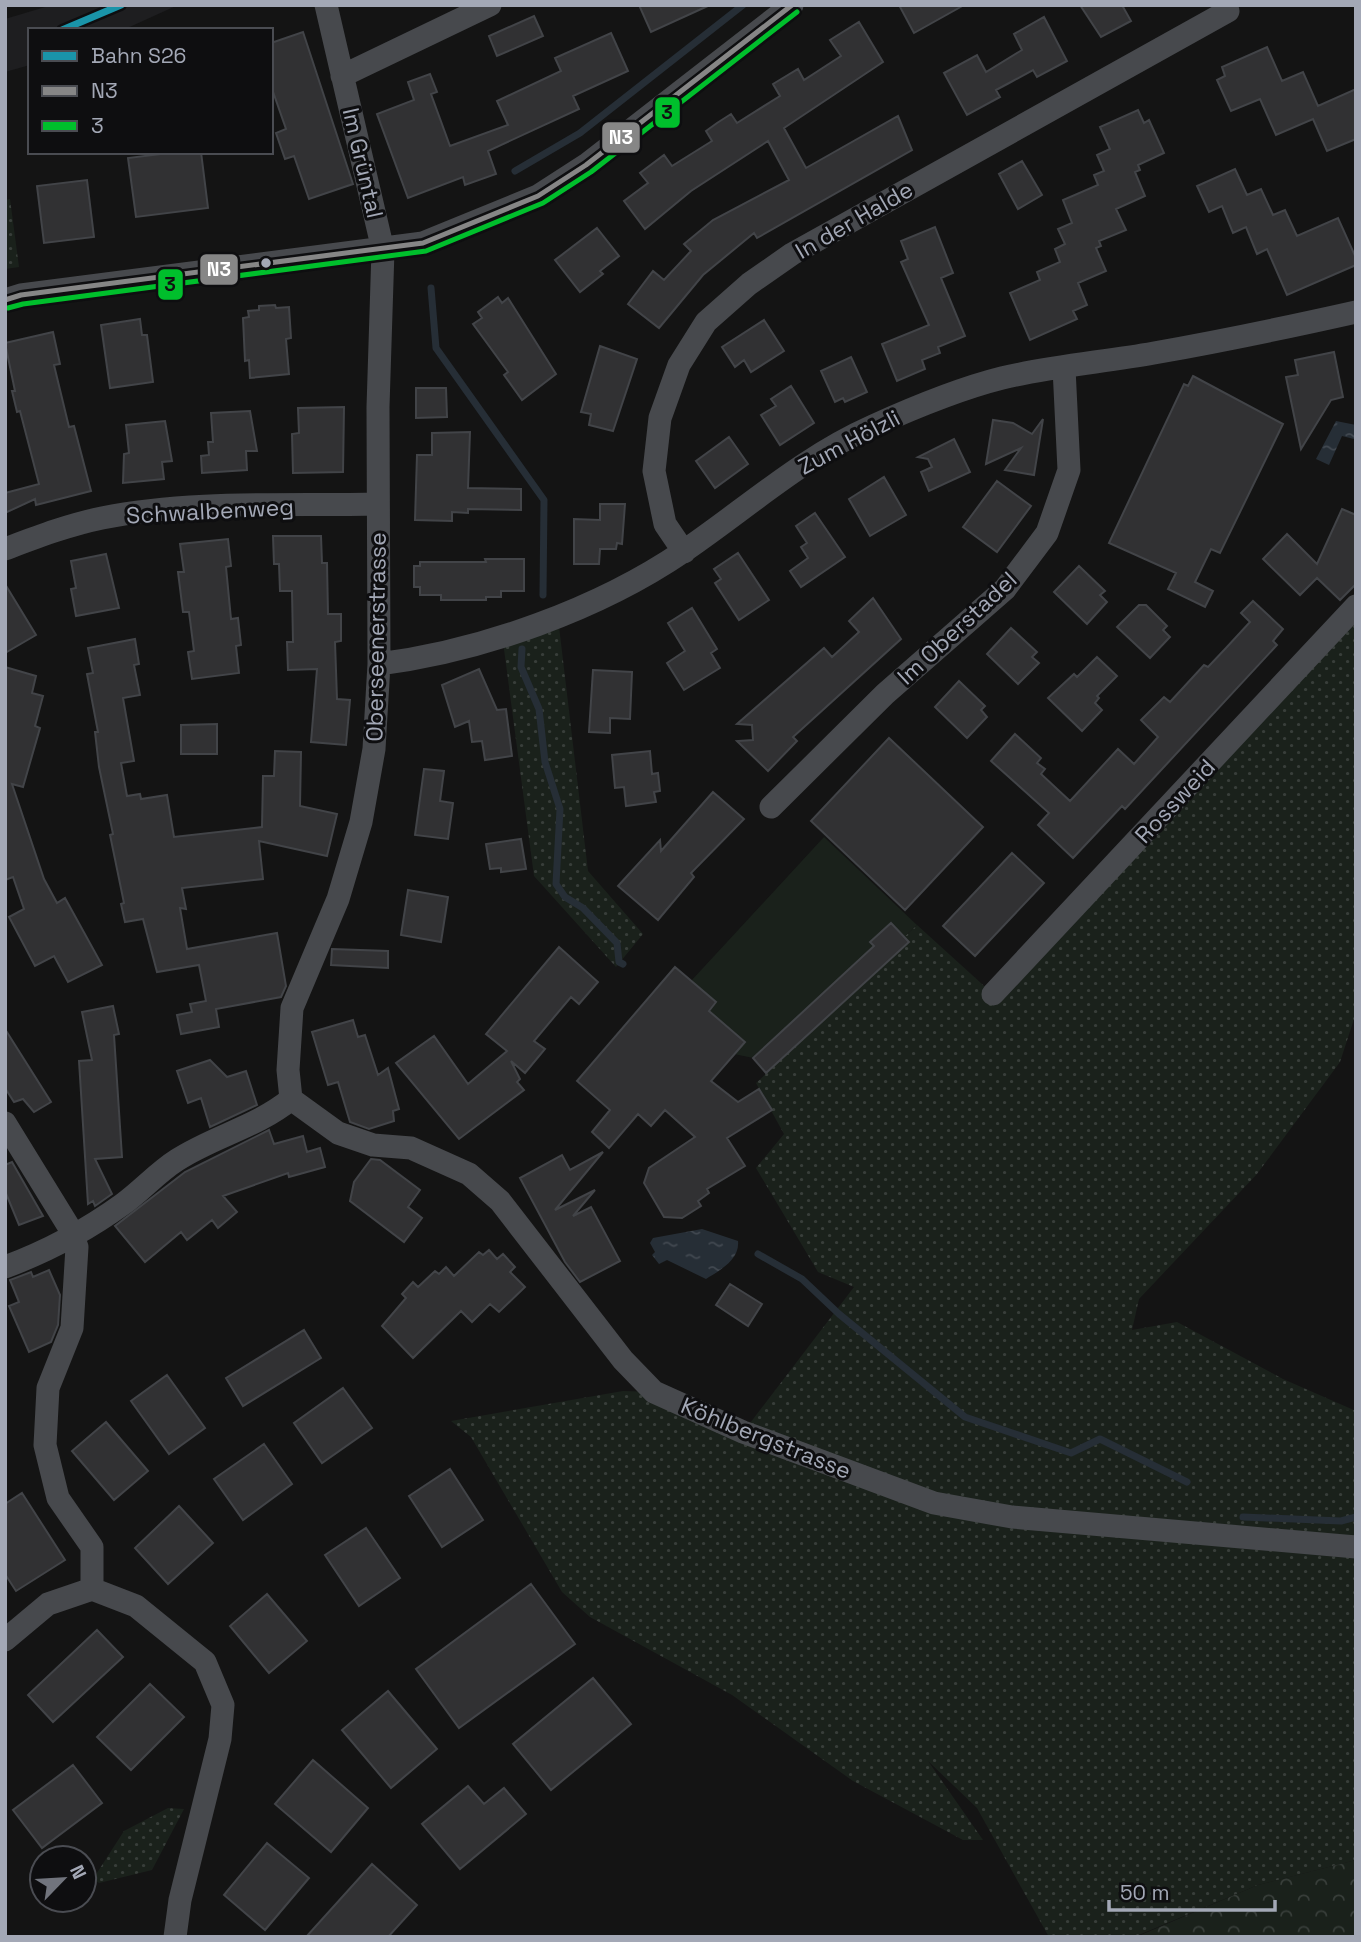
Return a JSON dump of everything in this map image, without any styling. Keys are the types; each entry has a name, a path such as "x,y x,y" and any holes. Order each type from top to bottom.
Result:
{"street":[{"name":"Im Grüntal","path":"326,5 383,250"},
{"name":"Im Grüntal","path":"342,76 490,5"},
{"path":"5,300 21,295 423,243 538,196 586,164 792,5"},
{"name":"In der Halde","path":"684,552 665,524 654,471 660,418 678,365 706,322 749,284 792,254 1228,11"},
{"name":"Oberseenerstrasse","path":"291,1100 288,1070 292,1008 338,899 362,822 374,749 379,664 378,407 383,250"},
{"name":"Zum Hölzli","path":"379,664 421,659 558,618 609,597 684,552 813,457 872,426 936,399 1003,378 1254,336 1356,312"},
{"name":"Im Oberstadel","path":"771,807 886,694 1005,589 1047,533 1069,470 1064,368"},
{"name":"Schwalbenweg","path":"5,549 64,527 103,518 179,508 379,504"},
{"name":"Rossweid","path":"993,994 1356,606"},
{"path":"5,1267 74,1237 124,1203 177,1160 225,1133 258,1122 291,1100"},
{"name":"Köhlbergstrasse","path":"291,1100 338,1133 373,1145 411,1148 469,1174 500,1200 623,1360 653,1392 743,1432 934,1503 1012,1517 1356,1547"},
{"path":"5,1123 74,1237 78,1270 72,1328 48,1388 45,1445 58,1498 92,1547 92,1589"},
{"path":"5,1640 48,1604 92,1589 136,1606 205,1662 223,1705 220,1739 180,1899 175,1937"}],"shaded area":[{"path":"52,5 178,5 127,28 28,28 28,66 5,72 5,19"}],"green space":[{"path":"10,199 19,267 5,269 5,200"},
{"path":"1356,606 1356,1013 1340,1062 1257,1174 1139,1299 1132,1330 1177,1322 1283,1379 1356,1411 1356,1860 1258,1885 1134,1937 1049,1937 977,1808 928,1761 983,1840 963,1840 853,1781 732,1695 590,1617 562,1592 471,1437 451,1421 623,1391 654,1392 744,1431 854,1287 818,1272 756,1168 784,1134 756,1083 909,942 904,937 917,925 993,994"},
{"path":"558,618 588,871 643,934 616,967 534,876 502,634"},
{"path":"824,837 917,925 904,937 891,923 870,942 874,946 753,1058 734,1054 709,1011 716,1002 691,981"},
{"path":"168,1808 184,1809 152,1870 99,1883 98,1871 124,1831"},
{"path":"1356,1860 1356,1937 1136,1937 1258,1885"}],"water":[{"path":"1336,421 1356,425 1354,439 1342,436 1329,465 1316,459"},
{"path":"702,1229 738,1241 736,1254 732,1259 706,1279 667,1260 659,1264 652,1255 655,1252 650,1243 653,1238"}],"building":[{"path":"639,5 710,5 651,32"},
{"path":"899,5 964,5 914,33"},
{"path":"1080,5 1122,5 1131,21 1101,37"},
{"path":"534,16 543,36 497,56 489,36"},
{"path":"1044,17 1067,61 1037,77 1033,70 996,90 1000,97 967,115 944,73 977,55 986,72 1022,50 1014,34"},
{"path":"859,22 883,62 784,128 806,168 898,116 912,150 757,238 754,233 703,275 659,328 628,304 653,271 664,280 691,251 684,244 713,220 789,180 768,141 691,191 645,229 624,201 648,183 640,173 664,155 672,166 712,141 706,131 731,114 737,123 780,96 773,84 798,69 804,80 841,56 830,40"},
{"path":"303,32 353,184 309,199 294,156 285,159 276,133 286,129 273,92 273,42"},
{"path":"611,33 628,71 573,96 579,109 488,151 496,174 465,185 463,177 408,198 377,114 414,100 408,82 430,74 437,92 431,94 450,146 508,125 497,101 561,71 555,58"},
{"path":"1267,47 1282,81 1303,72 1318,106 1356,89 1356,139 1327,151 1313,119 1276,135 1260,99 1231,111 1217,80 1225,76 1222,67"},
{"path":"1138,110 1144,123 1149,120 1164,153 1138,165 1140,170 1135,172 1145,196 1116,209 1126,230 1099,241 1101,246 1096,248 1106,271 1078,283 1087,305 1073,311 1077,319 1030,340 1010,293 1040,280 1037,272 1060,262 1055,249 1065,244 1058,229 1072,223 1063,200 1098,185 1094,175 1104,171 1097,155 1110,149 1100,127"},
{"path":"161,154 201,154 208,208 136,217 128,158"},
{"path":"1022,161 1042,195 1018,209 999,174"},
{"path":"1235,169 1247,195 1261,189 1273,215 1285,210 1297,236 1338,218 1356,258 1356,265 1287,295 1267,249 1257,254 1246,227 1233,233 1222,206 1209,212 1197,186"},
{"path":"87,180 94,237 44,243 37,186"},
{"path":"935,227 953,273 941,278 965,336 938,347 940,353 922,360 925,369 897,381 882,344 929,325 901,262 908,259 901,241"},
{"path":"597,228 619,256 600,271 603,274 580,292 555,260"},
{"path":"498,297 502,303 508,298 556,374 522,400 504,375 508,372 473,324 482,318 478,312"},
{"path":"275,305 276,308 289,307 291,338 286,339 289,374 250,378 249,360 245,361 243,318 249,317 248,311 259,310 259,306"},
{"path":"140,319 142,335 147,335 153,382 110,388 101,325"},
{"path":"764,320 784,351 751,372 744,360 735,367 722,347"},
{"path":"53,332 60,364 54,365 69,427 74,426 91,491 36,505 35,499 5,513 5,493 39,484 20,411 17,412 5,343"},
{"path":"600,346 637,359 613,431 589,425 591,414 581,412"},
{"path":"1334,352 1343,397 1331,400 1301,449 1286,377 1298,375 1295,360"},
{"path":"851,357 867,392 845,402 843,398 835,402 821,371"},
{"path":"1193,376 1283,424 1220,553 1211,549 1195,582 1213,591 1205,607 1168,589 1176,573 1109,543 1184,384 1188,386"},
{"path":"791,386 814,423 780,445 761,415 776,406 771,399"},
{"path":"416,388 446,388 447,417 416,418"},
{"path":"344,407 343,472 293,473 292,434 299,433 298,408"},
{"path":"250,411 257,451 246,451 247,470 202,473 201,456 209,455 208,442 213,442 211,413"},
{"path":"1043,419 1034,475 1005,470 1021,448 986,464 993,420 1013,423 1032,434"},
{"path":"165,421 172,461 162,462 164,479 123,483 124,454 129,453 126,425"},
{"path":"470,432 468,488 521,489 521,510 468,509 468,513 452,512 452,521 415,520 417,455 432,455 432,433"},
{"path":"729,437 748,464 715,488 696,461"},
{"path":"954,439 970,472 929,491 921,472 932,467 928,459 918,457"},
{"path":"884,477 906,515 870,536 849,499"},
{"path":"997,481 1031,506 997,552 963,527"},
{"path":"600,504 625,504 622,544 617,543 616,549 600,549 599,564 574,564 574,519 600,520"},
{"path":"1342,509 1356,515 1356,584 1340,600 1317,578 1300,595 1263,559 1287,534 1317,564"},
{"path":"815,513 845,557 801,587 790,571 808,558 801,547 807,543 796,526"},
{"path":"273,536 321,536 322,563 327,563 328,614 341,614 341,641 335,642 337,699 350,700 346,745 311,742 317,669 288,670 287,642 293,642 292,591 280,591 279,564 274,564"},
{"path":"228,539 231,566 226,567 231,619 238,618 241,645 236,646 239,673 192,679 188,652 194,651 189,612 183,612 178,572 184,572 180,544"},
{"path":"738,553 769,600 739,620 715,583 721,579 714,569"},
{"path":"106,554 119,608 76,616 71,589 76,588 71,561"},
{"path":"485,559 524,559 524,591 501,591 501,597 486,597 486,600 441,600 441,595 420,595 420,587 414,587 414,566 420,566 420,562 486,562"},
{"path":"1079,566 1105,591 1100,595 1107,602 1087,624 1054,592"},
{"path":"5,584 36,635 5,653"},
{"path":"873,598 901,639 793,737 797,741 768,771 737,741 753,740 752,725 737,724 824,648 832,657 859,632 849,621"},
{"path":"1253,601 1283,629 1273,641 1277,645 1125,809 1122,806 1073,858 1038,825 1049,813 991,761 1015,734 1041,758 1037,763 1045,769 1041,774 1070,801 1118,749 1134,764 1158,737 1141,720 1164,697 1170,702 1204,665 1208,667 1226,648 1250,622 1241,613"},
{"path":"1139,605 1146,605 1167,626 1163,630 1170,637 1150,658 1117,627"},
{"path":"692,608 717,649 711,653 720,668 684,690 667,663 685,651 668,623"},
{"path":"1011,628 1037,652 1032,657 1039,663 1018,684 987,654"},
{"path":"135,639 139,664 134,665 140,695 123,698 134,761 121,763 127,796 140,794 141,799 167,795 174,837 262,827 263,776 274,776 275,751 301,752 300,806 337,814 327,856 259,841 263,879 182,888 186,909 180,908 187,949 277,933 286,986 281,997 216,1009 219,1027 181,1034 177,1015 192,1012 190,1004 206,1001 199,965 157,972 143,919 125,922 121,904 124,903 110,835 113,834 99,767 95,732 98,732 87,674 93,673 88,648"},
{"path":"1097,657 1117,676 1097,696 1099,698 1095,703 1102,710 1082,731 1048,698 1074,674 1077,677"},
{"path":"5,667 36,676 32,693 43,696 35,726 40,728 23,787 12,784 44,879 57,903 65,898 102,965 68,982 54,956 35,966 9,917 24,909 13,877 5,880"},
{"path":"479,669 497,710 506,709 512,756 485,760 482,741 472,742 469,721 455,727 442,685"},
{"path":"593,670 632,672 630,719 610,718 610,733 589,732"},
{"path":"959,681 985,706 981,710 987,717 967,738 935,707"},
{"path":"217,724 217,754 181,754 181,725"},
{"path":"889,738 983,827 905,910 811,821"},
{"path":"650,751 652,774 658,773 660,791 654,792 656,802 626,806 624,787 615,788 612,755"},
{"path":"424,769 444,771 440,801 453,803 448,839 415,835"},
{"path":"713,792 744,819 691,873 694,877 658,920 618,886 660,840 661,851"},
{"path":"521,839 526,869 501,872 501,868 490,869 486,844"},
{"path":"1012,853 1044,883 975,956 943,926"},
{"path":"408,890 448,897 441,942 401,935"},
{"path":"891,923 909,942 766,1073 753,1058 874,946 870,942"},
{"path":"559,947 598,982 579,1004 571,997 534,1041 545,1049 525,1073 511,1061 520,1079 517,1082 524,1090 459,1139 396,1063 434,1036 468,1084 507,1051 486,1034"},
{"path":"332,949 388,951 388,968 331,965"},
{"path":"675,967 716,1002 709,1011 745,1042 711,1081 738,1102 759,1089 772,1110 727,1138 745,1166 707,1189 709,1193 698,1201 701,1206 682,1218 664,1217 644,1183 649,1168 695,1137 665,1110 651,1126 638,1114 609,1148 592,1132 610,1110 577,1081"},
{"path":"113,1006 119,1034 114,1035 122,1157 95,1159 112,1194 95,1206 93,1201 88,1204 79,1061 92,1060 82,1012"},
{"path":"353,1020 358,1037 365,1035 378,1075 388,1068 399,1109 393,1111 394,1121 369,1129 350,1122 338,1082 328,1085 312,1032"},
{"path":"5,1029 51,1102 34,1112 23,1099 14,1102 5,1088"},
{"path":"210,1060 227,1077 246,1071 257,1105 210,1127 201,1098 188,1103 177,1071"},
{"path":"269,1130 274,1144 303,1136 307,1152 320,1148 325,1167 289,1177 288,1173 223,1196 237,1212 218,1228 212,1220 187,1240 181,1232 145,1262 115,1226 185,1172"},
{"path":"603,1152 555,1210 595,1190 573,1216 591,1207 620,1261 580,1282 565,1262 520,1178 562,1155 570,1170"},
{"path":"371,1159 380,1160 420,1190 408,1207 422,1218 404,1242 350,1201 354,1182"},
{"path":"12,1162 43,1216 19,1225 5,1191 5,1165"},
{"path":"489,1250 497,1259 503,1254 515,1267 510,1272 525,1287 499,1312 490,1304 472,1322 461,1311 413,1358 382,1326 406,1298 402,1294 413,1282 418,1287 435,1271 439,1274 446,1267 454,1276 479,1252 483,1255"},
{"path":"49,1270 60,1295 58,1325 51,1342 29,1352 9,1306 19,1302 10,1280 31,1272 33,1277"},
{"path":"730,1284 762,1304 748,1326 716,1305"},
{"path":"304,1330 321,1358 243,1406 226,1378"},
{"path":"167,1375 205,1428 169,1454 131,1401"},
{"path":"343,1388 372,1428 322,1463 294,1423"},
{"path":"106,1422 148,1471 114,1500 72,1451"},
{"path":"264,1444 292,1484 243,1520 214,1479"},
{"path":"450,1469 483,1520 442,1547 409,1496"},
{"path":"22,1493 65,1560 16,1591 5,1574 5,1504"},
{"path":"179,1506 213,1543 168,1584 135,1548"},
{"path":"366,1528 400,1578 359,1606 325,1555"},
{"path":"531,1584 575,1644 459,1728 416,1669"},
{"path":"267,1594 307,1641 269,1673 230,1626"},
{"path":"97,1630 123,1657 53,1722 28,1695"},
{"path":"593,1678 631,1724 551,1790 513,1744"},
{"path":"150,1684 184,1717 131,1770 97,1737"},
{"path":"388,1691 437,1749 391,1788 342,1730"},
{"path":"313,1760 368,1808 331,1852 275,1804"},
{"path":"73,1765 102,1803 47,1844 39,1844 13,1810"},
{"path":"468,1786 484,1804 504,1788 526,1814 460,1869 422,1824"},
{"path":"267,1843 309,1878 265,1930 224,1895"},
{"path":"372,1864 417,1905 388,1937 306,1937"}],"waterway":[{"path":"515,171 580,133 743,5"},
{"path":"431,288 436,348 544,500 543,595"},
{"path":"522,649 521,667 539,709 545,762 560,809 556,884 565,897 583,908 617,943 619,962 623,964"},
{"path":"758,1254 802,1279 839,1314 965,1417 1071,1453 1100,1439 1187,1482"},
{"path":"1243,1517 1341,1521 1356,1517"}],"rail line":[{"name":"S26","path":"67,28 121,5"}],"transit line":[{"name":"N3","path":"5,300 21,295 423,243 538,196 586,165 792,5"},
{"name":"3","path":"8,308 426,251 543,203 591,172 797,12"}]}
